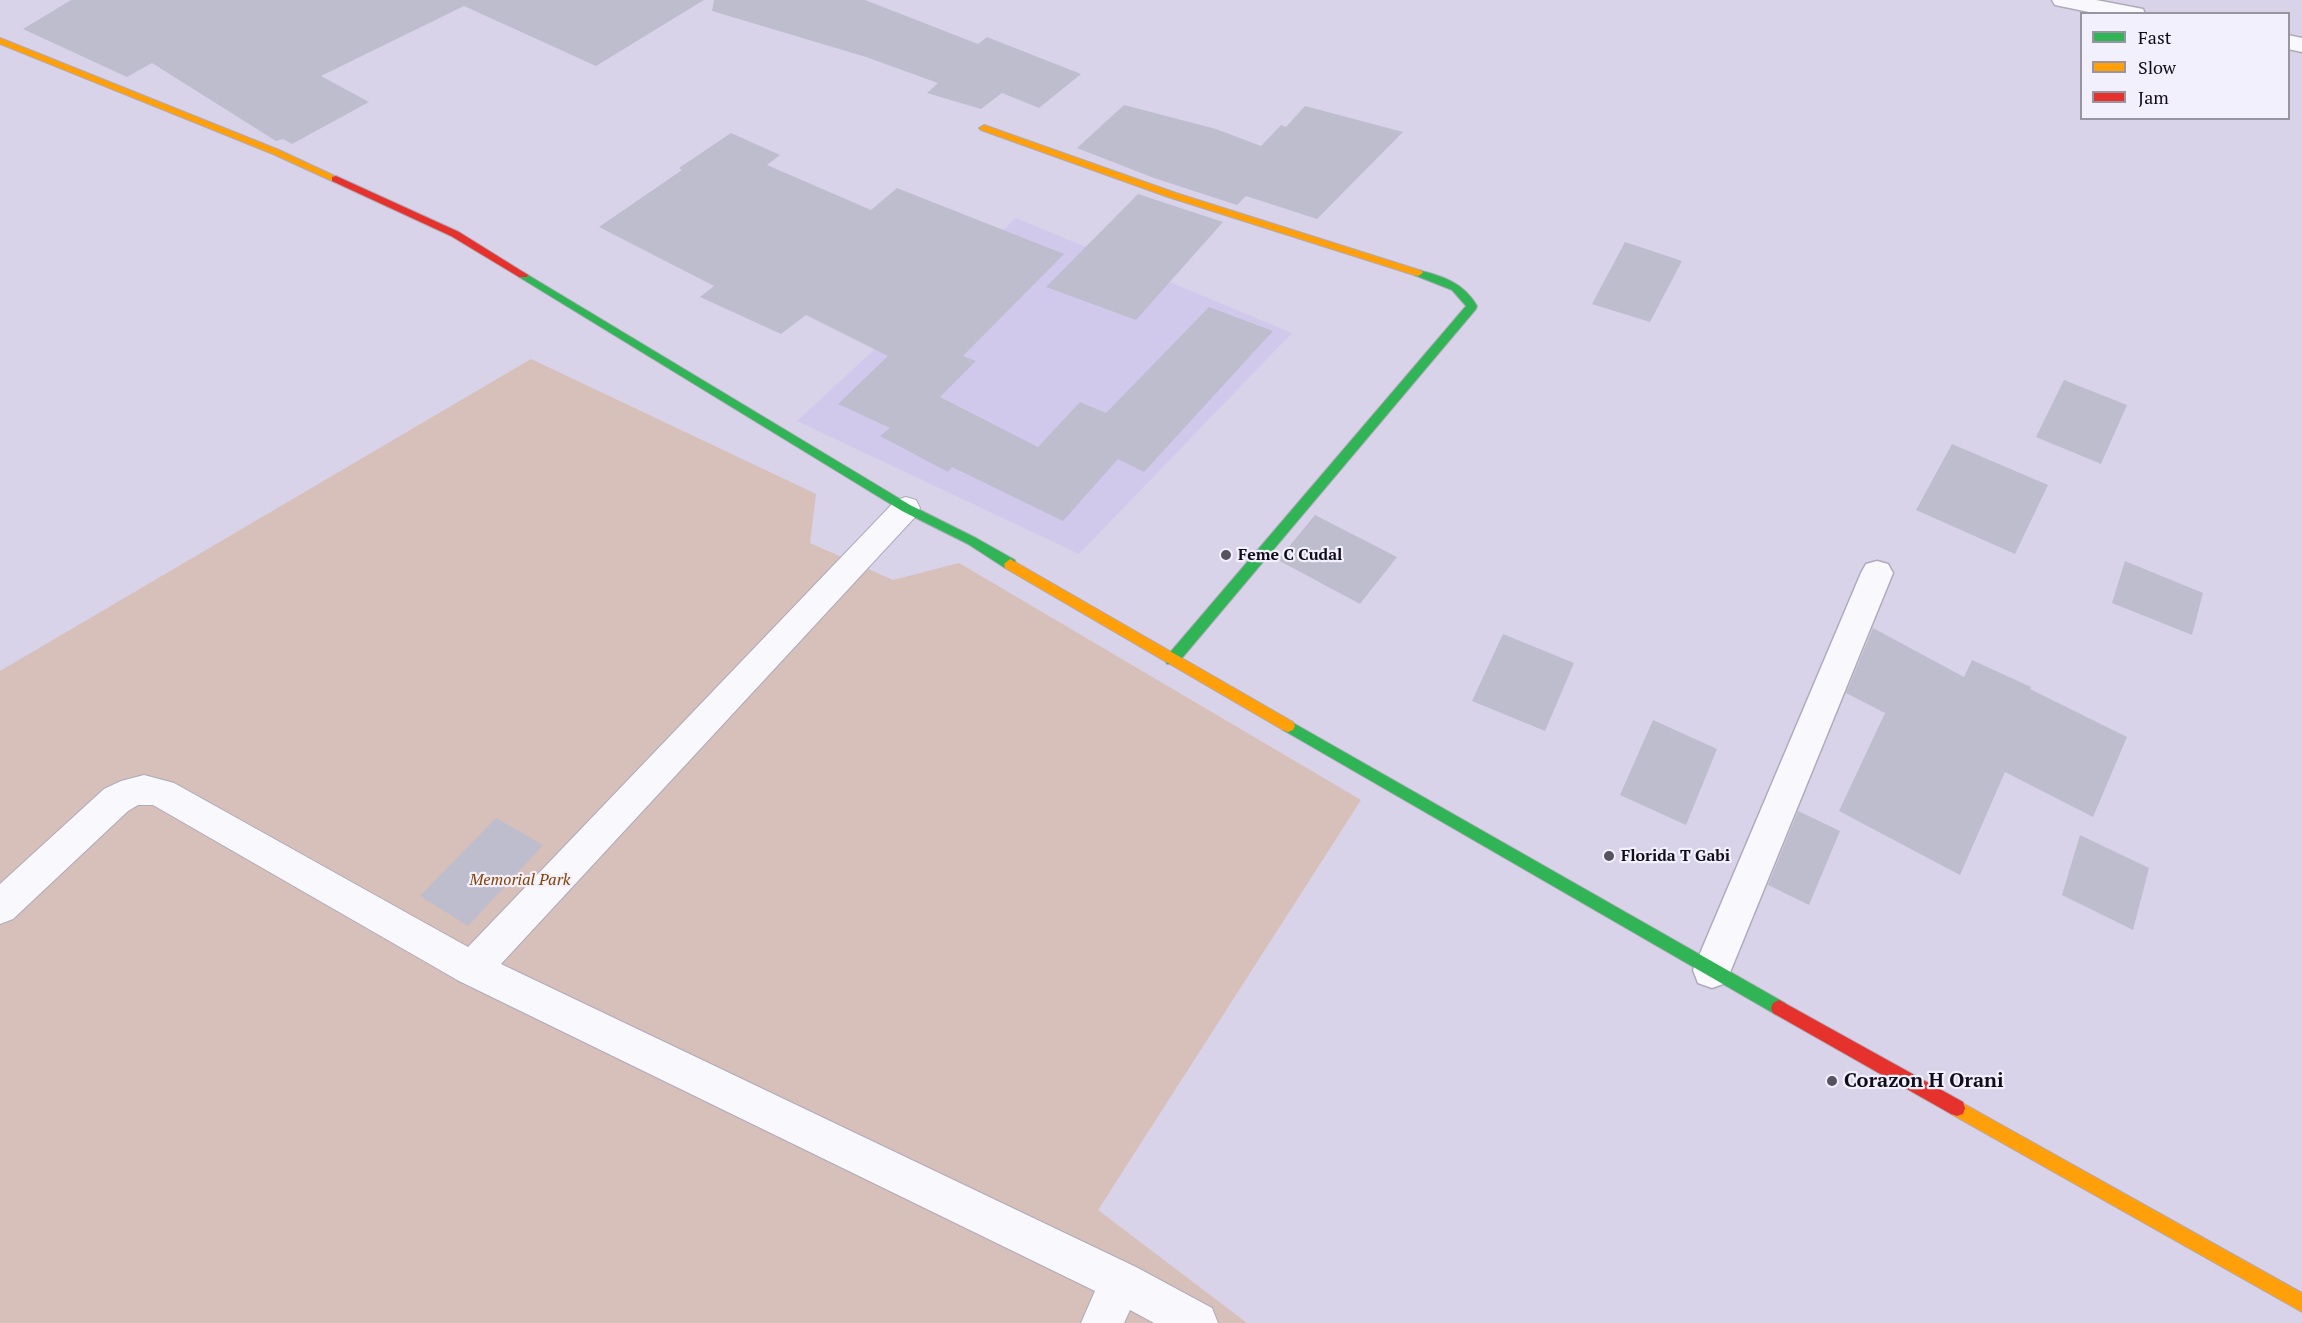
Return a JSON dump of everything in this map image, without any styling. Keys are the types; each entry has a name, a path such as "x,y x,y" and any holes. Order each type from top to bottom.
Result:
{"street":[{"path":"2063,0 2125,12"},
{"path":"0,41 276,152 455,234 906,508 972,541 1172,660 1712,970 2302,1304"},
{"path":"984,128 1172,195 1442,279 1468,296 1472,306 1172,660"},
{"path":"1712,970 1877,573"}],"lane":[{"path":"472,969 906,508"},
{"path":"0,907 116,800 136,789 149,789 162,793 472,969 1121,1282 1197,1323"},
{"path":"1102,1323 1121,1282"}],"shaded area":[{"path":"1016,218 1292,333 1079,554 797,421"}],"green space":[{"name":"Memorial Park","path":"531,359 816,494 810,543 893,580 959,563 1361,800 1098,1210 1247,1323 0,1323 0,671"}],"building":[{"path":"71,0 704,0 596,66 464,6 321,76 369,102 292,144 283,139 276,141 152,63 127,77 23,29"},
{"path":"714,0 865,0 978,44 987,37 1081,74 1039,108 1002,93 981,109 927,93 938,83 866,57 712,11"},
{"path":"1124,105 1216,129 1261,146 1281,125 1286,127 1305,106 1403,132 1317,219 1246,196 1237,205 1154,178 1077,148"},
{"path":"731,133 780,155 767,165 871,210 897,188 1064,254 963,356 976,361 940,397 1038,447 1080,402 1106,413 1209,307 1273,331 1144,472 1118,459 1063,521 952,467 948,472 880,436 890,428 838,404 888,356 806,315 781,334 700,297 714,286 599,227"},
{"path":"1138,194 1223,222 1136,320 1046,287"},
{"path":"1625,242 1682,261 1650,322 1592,304"},
{"path":"2064,380 2127,405 2101,464 2036,437"},
{"path":"1952,444 2048,485 2015,554 1916,510"},
{"path":"1315,515 1397,557 1360,604 1278,560"},
{"path":"2125,561 2203,593 2192,635 2112,603"},
{"path":"1873,628 1964,677 1972,660 2031,687 2030,689 2127,737 2093,817 2005,772 1960,875 1839,811 1885,713 1846,693"},
{"path":"1503,634 1574,663 1545,731 1472,701"},
{"path":"1653,720 1717,749 1686,825 1620,795"},
{"path":"1798,811 1840,831 1809,905 1768,885"},
{"path":"496,818 543,845 468,926 420,896"},
{"path":"2080,835 2149,868 2133,930 2062,895"}],"traffic: fast":[{"path":"1172,660 1472,306 1456,287 1418,273"},
{"path":"523,275 906,508 972,541 1010,564"},
{"path":"1288,726 1779,1008"}],"traffic: slow":[{"path":"0,41 276,152 336,179"},
{"path":"984,128 1172,195 1418,273"},
{"path":"1010,564 1288,726"},
{"path":"1957,1108 2302,1303"}],"traffic: jam":[{"path":"336,179 455,234 523,275"},
{"path":"1779,1008 1957,1108"}],"place":[{"name":"Feme C Cudal","path":"1226,555"},
{"name":"Florida T Gabi","path":"1609,856"},
{"name":"Corazon H Orani","path":"1832,1081"}]}
